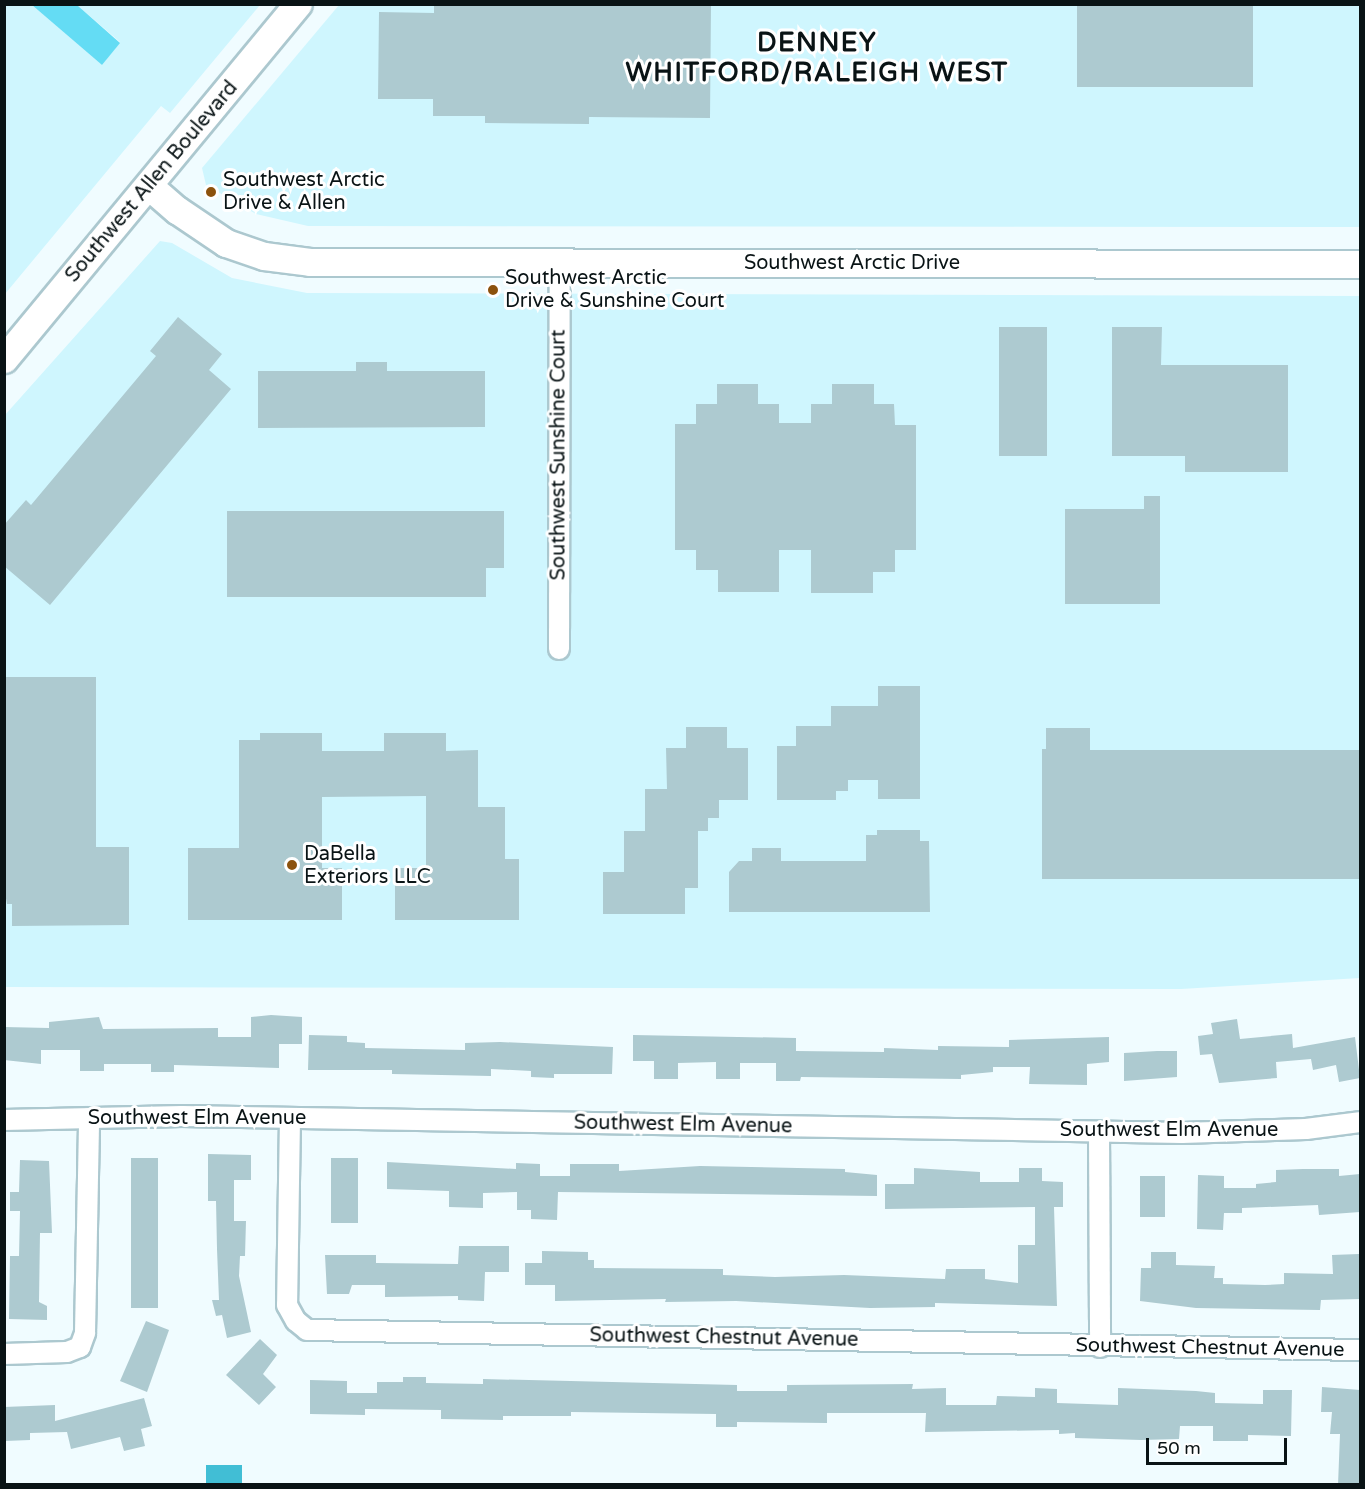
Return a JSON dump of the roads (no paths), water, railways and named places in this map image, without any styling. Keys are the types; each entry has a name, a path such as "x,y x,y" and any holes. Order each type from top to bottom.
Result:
{"street":[{"name":"Southwest Allen Boulevard","path":"4,359 298,4"},
{"name":"Southwest Arctic Drive","path":"149,186 177,210 226,243 280,259 1360,264"},
{"name":"Southwest Sunshine Court","path":"559,648 560,262"},
{"path":"4,1354 67,1352 80,1347 85,1334 89,1118"},
{"name":"Southwest Elm Avenue","path":"4,1120 290,1118 1100,1132 1259,1131 1360,1122"},
{"name":"Southwest Chestnut Avenue","path":"290,1118 287,1305 296,1321 308,1329 1100,1347 1360,1350"},
{"path":"1100,1132 1100,1347"}],"place":[{"name":"Southwest Arctic Drive & Allen","path":"211,192"},
{"name":"Southwest Arctic Drive & Sunshine Court","path":"493,290"},
{"name":"DaBella Exteriors LLC","path":"292,865"}],"district":[{"name":"DENNEY WHITFORD/RALEIGH WEST","path":"817,58"}]}
